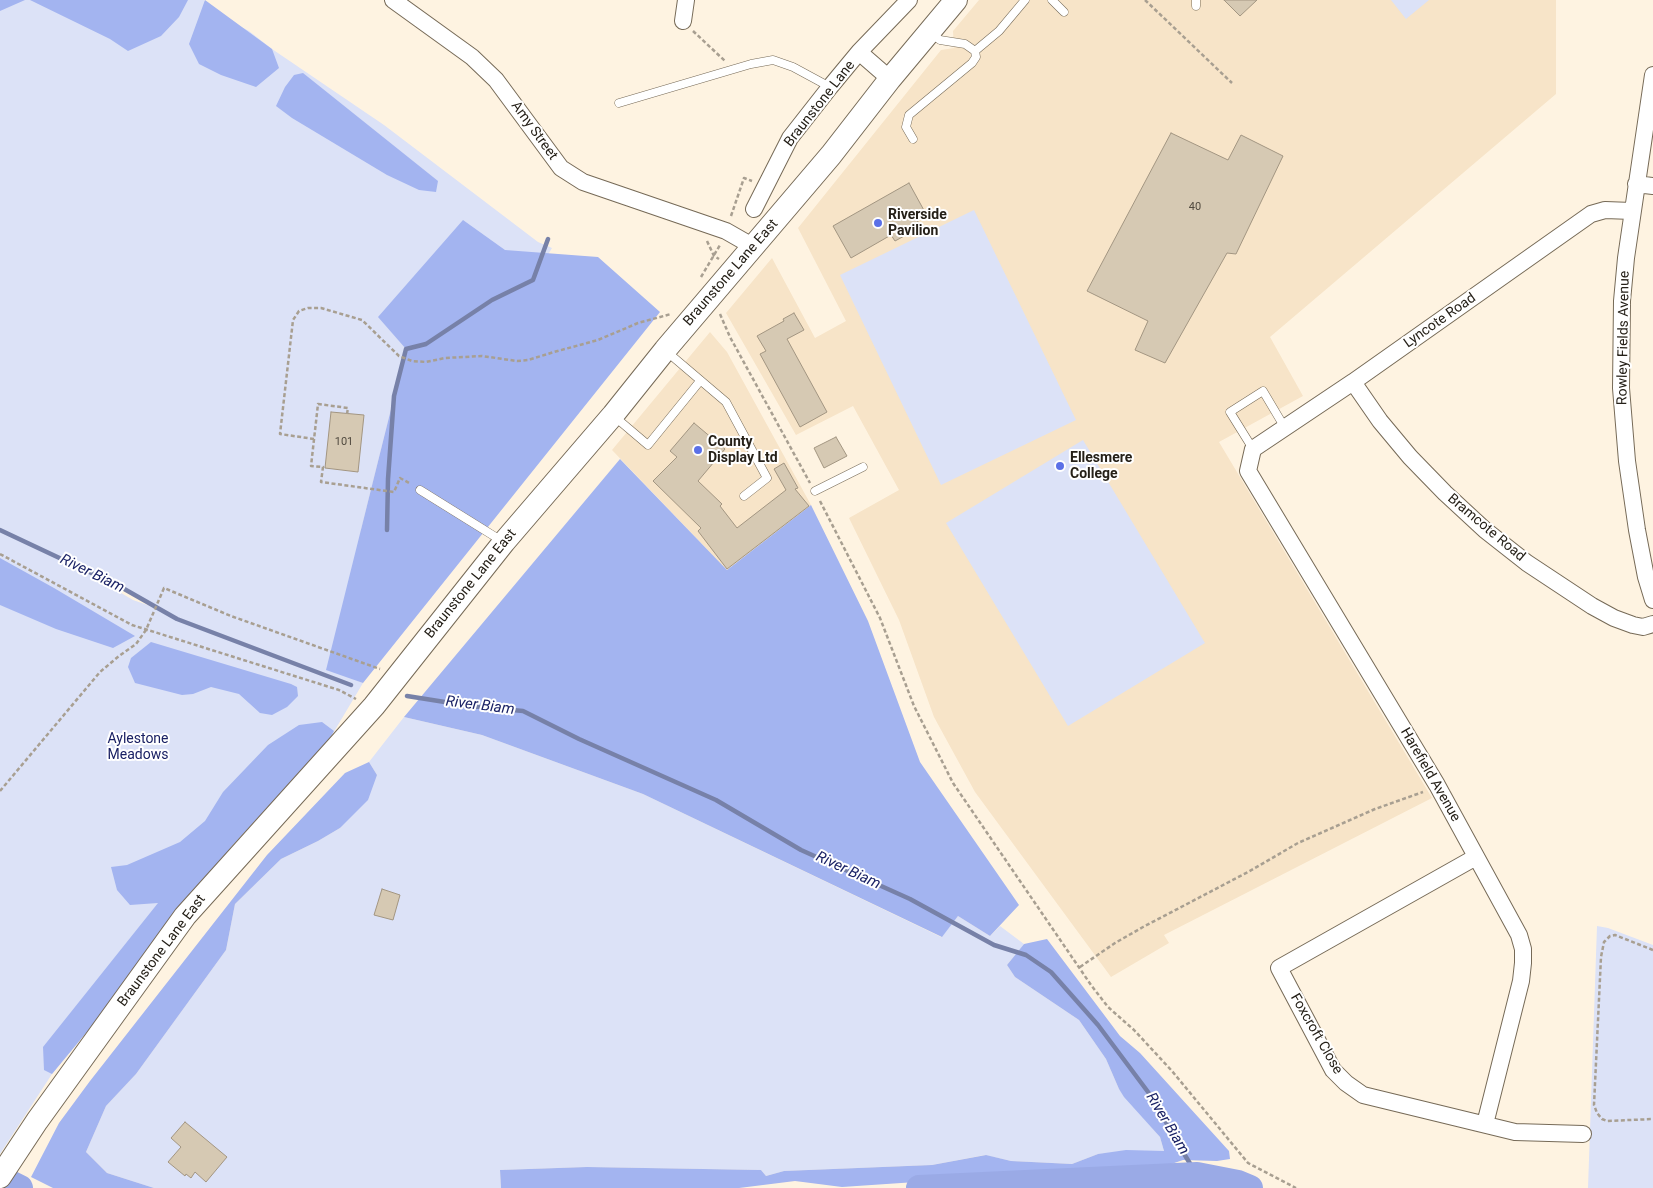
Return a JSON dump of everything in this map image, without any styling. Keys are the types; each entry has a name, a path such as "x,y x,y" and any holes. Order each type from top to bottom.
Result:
{"street":[{"name":"Amy Street","path":"393,0 472,57 496,80 561,168 584,182 726,231 754,247"},
{"path":"683,21 686,0"},
{"name":"Braunstone Lane","path":"754,209 790,138 860,52 909,0"},
{"name":"Braunstone Lane East","path":"0,1177 36,1121 185,916 374,706 504,542 831,155 890,79 956,0"},
{"name":"Braunstone Lane","path":"860,52 890,79"},
{"name":"Rowley Fields Avenue","path":"1653,75 1632,211 1622,301 1621,388 1627,461 1637,530 1646,577 1653,600"},
{"path":"1636,184 1653,186"},
{"name":"Lyncote Road","path":"1253,449 1353,382 1591,214 1605,210 1632,211"},
{"name":"Bramcote Road","path":"1353,382 1380,421 1410,457 1485,530 1527,562 1592,606 1614,618 1633,625 1643,627 1653,624"},
{"name":"Harefield Avenue","path":"1253,449 1248,471 1437,785 1519,935 1523,949 1521,981 1485,1124"},
{"name":"Foxcroft Close","path":"1476,857 1279,968 1333,1070 1363,1096 1515,1132 1582,1134"}],"lane":[{"path":"975,51 999,31 1025,0"},
{"path":"1052,0 1064,12"},
{"path":"913,139 906,128 909,115 972,63 976,57 975,51 965,44 940,40 929,32"},
{"path":"619,103 734,69 773,60 793,67 830,87"},
{"path":"665,350 726,402 767,478 744,496"},
{"path":"613,415 648,445 700,381"},
{"path":"1253,449 1230,412 1263,391 1285,428"},
{"path":"815,491 863,467"},
{"path":"420,490 504,542"}],"path":[{"path":"1145,0 1232,83"},
{"path":"683,21 734,69"},
{"path":"696,284 714,256 726,231 744,178 765,185"},
{"path":"696,220 714,256 733,270"},
{"path":"314,439 280,434 294,320 299,311 308,308 321,308 362,320 399,356 408,360 426,362 445,358 482,356 517,361 528,360 598,340 638,323 671,314 665,321"},
{"path":"719,312 730,337 815,491 880,618 914,706 953,783 1108,1006 1134,1030 1172,1071 1248,1163 1296,1188"},
{"path":"347,414 348,408 318,404 311,466 323,467 321,482 394,492 400,478 420,490"},
{"path":"0,554 146,630 339,690 374,706"},
{"path":"0,791 100,672 118,656 136,644 146,630 164,588 248,622 398,676"},
{"path":"1080,967 1115,943 1143,927 1248,872 1298,843 1375,809 1437,785"},
{"path":"1653,950 1615,935 1610,936 1604,942 1601,957 1594,1105 1602,1119 1607,1121 1653,1119"}],"shaded area":[{"path":"0,0 25,0 0,11"},
{"path":"30,0 188,0 179,17 161,36 128,51 110,39"},
{"path":"205,0 272,49 279,68 256,87 221,75 199,64 189,44"},
{"name":"Ellesmere College","path":"979,0 1556,0 1556,94 1270,337 1303,396 1219,442 1432,798 1164,935 1169,943 1111,977 975,792 934,717 899,620 849,518 899,490 853,406 796,435 726,313 772,258 815,338 846,321 798,228 941,50 954,48 953,31"},
{"path":"303,73 438,181 436,192 419,190 387,175 292,118 276,106 285,87 294,75"},
{"path":"463,220 505,250 598,257 660,312 363,683 326,670 406,349 378,317"},
{"path":"710,332 727,352 811,505 727,570 612,450"},
{"path":"620,459 727,570 811,505 868,621 920,762 1019,905 990,936 958,916 942,937 643,794 482,735 404,717"},
{"path":"0,558 135,636 113,648 56,629 0,605"},
{"path":"151,642 291,684 297,687 298,696 287,707 272,715 260,713 239,694 211,687 193,694 182,695 135,683 128,667 131,658"},
{"path":"322,722 334,731 329,740 232,846 129,981 52,1074 44,1070 43,1047 158,903 130,905 117,890 111,867 127,865 180,842 205,821 223,792 268,745 299,725"},
{"path":"369,762 377,775 368,800 340,828 281,859 235,904 226,950 136,1074 106,1106 86,1152 107,1173 154,1188 53,1188 31,1177 59,1123 267,855 345,773"},
{"path":"1047,939 1120,1036 1140,1053 1229,1151 1230,1159 1217,1161 1183,1160 1148,1172 1129,1174 1077,1175 978,1182 916,1182 842,1187 795,1181 739,1188 501,1188 500,1170 587,1167 761,1170 766,1176 784,1171 932,1165 986,1155 1011,1161 1072,1164 1098,1154 1126,1150 1164,1151 1160,1137 1124,1097 1106,1059 1079,1020 1015,977 1007,965 1024,944"}],"green space":[{"name":"Aylestone Meadows","path":"0,0 204,0 230,21 249,31 272,49 384,125 538,242 552,248 533,280 406,349 361,530 353,679 363,683 329,740 232,846 129,981 52,1074 0,1154","holes":["72,564 119,586 156,608 133,600"]},
{"path":"1391,0 1429,0 1406,19"},
{"path":"974,210 1076,420 941,485 840,275"},
{"path":"1083,440 1205,643 1068,726 946,523"},
{"path":"404,717 482,735 643,794 941,937 958,916 990,936 1000,926 1024,944 1007,965 1015,977 1079,1020 1106,1059 1119,1089 1160,1137 1164,1151 1098,1154 1072,1164 1011,1161 985,1155 932,1165 784,1171 766,1176 761,1170 587,1167 500,1170 501,1188 154,1188 107,1173 86,1152 106,1106 136,1074 226,950 235,904 281,859 340,828 377,775 369,762"},
{"path":"1597,926 1608,928 1653,945 1653,1188 1588,1188"}],"building":[{"path":"1224,0 1257,0 1240,16"},
{"path":"1171,133 1228,160 1241,135 1283,156 1236,254 1227,253 1165,363 1135,350 1148,321 1087,291"},
{"name":"Riverside Pavilion","path":"909,183 926,214 917,220 921,227 895,241 891,235 851,258 833,226"},
{"path":"794,313 804,330 787,339 827,412 800,427 760,354 766,351 757,336 784,321 783,319"},
{"path":"331,412 364,415 358,472 325,468"},
{"path":"694,423 725,449 698,481 722,504 720,506 737,528 786,490 774,469 784,463 798,488 795,489 809,506 727,569 698,531 701,528 653,481 677,457 670,451"},
{"path":"836,437 847,456 824,468 814,448"},
{"path":"382,889 400,895 393,920 374,915"},
{"path":"185,1122 227,1157 206,1182 195,1172 191,1178 186,1174 185,1176 168,1162 181,1147 171,1138"}],"waterway":[{"path":"387,530 388,479 394,396 406,349 426,344 492,300 533,280 548,239"},
{"name":"River Biam","path":"0,530 119,586 177,619 351,685"},
{"name":"River Biam","path":"407,696 470,706 523,711 579,739 716,800 801,850 910,899 994,945 1026,955 1051,972 1098,1025 1157,1104 1172,1134 1197,1175"},
{"name":"River Biam","path":"919,1188 1197,1175 1238,1183 1250,1188"},
{"name":"River Biam","path":"0,1178 20,1188"}],"place":[{"name":"Riverside Pavilion","path":"878,223"},
{"name":"County Display Ltd","path":"698,450"},
{"name":"Ellesmere College","path":"1060,466"}]}
